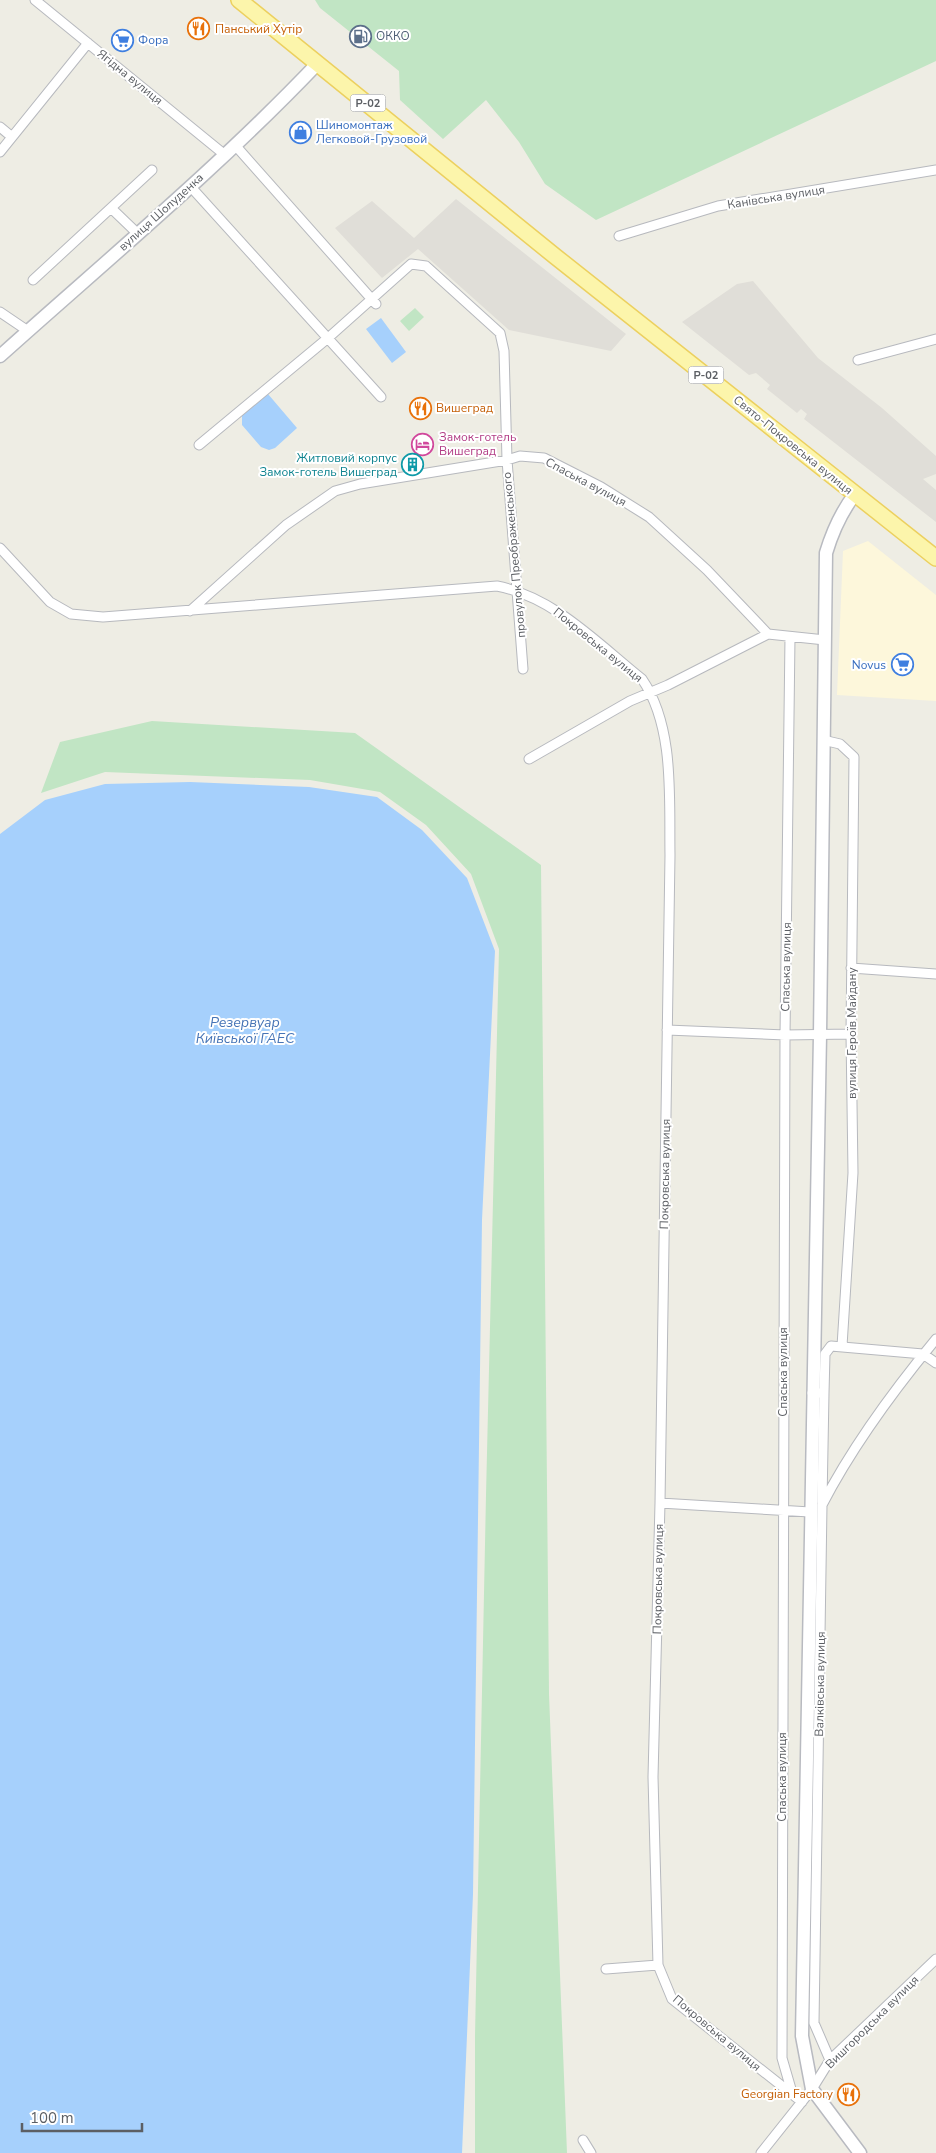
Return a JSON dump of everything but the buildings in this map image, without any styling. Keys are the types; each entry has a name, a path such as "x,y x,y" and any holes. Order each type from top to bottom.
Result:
{"main road":[{"name":"Р-02","path":"238,0 318,63"},
{"name":"Свято-Покровська вулиця","path":"318,63 556,257 936,558"}],"street":[{"name":"Ягідна вулиця","path":"35,0 225,154"},
{"path":"0,152 88,43"},
{"name":"вулиця Шолуденка","path":"0,356 235,145 283,100 318,63"},
{"path":"0,127 12,137"},
{"path":"199,445 374,300 235,145"},
{"path":"32,280 152,170"},
{"name":"Канівська вулиця","path":"619,236 718,206 936,170"},
{"path":"190,186 381,397"},
{"path":"111,208 137,233"},
{"name":"провулок Преображенського","path":"374,300 411,264 426,266 500,333 504,351 506,460 523,669"},
{"path":"0,312 28,331"},
{"path":"858,360 936,339"},
{"name":"Спаська вулиця","path":"190,611 286,525 335,491 360,484 506,460 520,456 544,458 601,487 649,517 707,570 768,634"},
{"name":"Спаська вулиця","path":"812,2089 802,2036 809,1962 814,1705 810,1512 818,1393 826,553 849,502 856,494"},
{"name":"Покровська вулиця","path":"0,548 50,602 71,614 103,617 497,586 518,590 552,607 642,679 650,692 661,715 669,790 670,856 660,1503 653,1777 658,1965 672,1999 802,2102"},
{"path":"529,759 630,701 668,685 768,634 825,640"},
{"name":"Спаська вулиця","path":"790,637 782,1511 782,2058 791,2089 802,2102"},
{"name":"вулиця Героїв Майдану","path":"823,740 840,744 854,757 851,968 853,1173 842,1346"},
{"path":"851,968 936,974"},
{"path":"667,1030 785,1035 851,1034"},
{"name":"Валківська вулиця","path":"814,1705 822,1505 879,1410 936,1339"},
{"path":"822,1505 818,1393 825,1354 831,1346 923,1354 936,1363"},
{"path":"660,1503 810,1512"},
{"name":"Вишгородська вулиця","path":"761,2153 812,2089 830,2060 936,1959"},
{"path":"809,1962 814,2023 830,2060"},
{"path":"606,1969 658,1965"},
{"path":"812,2089 860,2153"},
{"path":"584,2140 590,2153"}],"shaded area":[{"path":"456,199 626,334 611,351 509,330 418,249 382,278 335,228 372,201 414,238"},
{"path":"753,281 818,358 882,408 936,456 936,474 923,479 936,490 936,522 804,419 807,414 801,409 797,413 767,389 770,385 756,373 749,375 682,322 737,284"},
{"path":"868,541 936,595 936,701 837,695 843,551"}],"green space":[{"path":"315,0 936,0 936,61 596,220 545,184 519,142 486,100 443,139 400,100 399,71 320,8"},
{"path":"415,308 424,317 409,331 400,321"},
{"path":"152,721 355,733 541,865 549,1694 567,2153 475,2153 475,2036 499,949 471,874 426,825 380,792 310,780 105,772 41,793 60,742"}],"water":[{"path":"381,318 406,352 392,363 366,329"},
{"path":"268,394 297,428 275,448 269,450 261,447 242,425 242,415"},
{"name":"Резервуар Київської ГАЕС","path":"190,782 309,787 377,797 422,830 467,878 495,951 482,1220 473,1894 462,2153 0,2153 0,834 45,800 105,784"}],"place":[{"name":"Панський Хутір","path":"199,29"},
{"name":"ОККО","path":"360,36"},
{"name":"Фора","path":"122,40"},
{"name":"Шиномонтаж Легковой-Грузовой","path":"300,132"},
{"name":"Вишеград","path":"420,408"},
{"name":"Замок-готель Вишеград","path":"423,444"},
{"name":"Житловий корпус Замок-готель Вишеград","path":"413,465"},
{"name":"Novus","path":"902,665"},
{"name":"Georgian Factory","path":"849,2094"}]}
